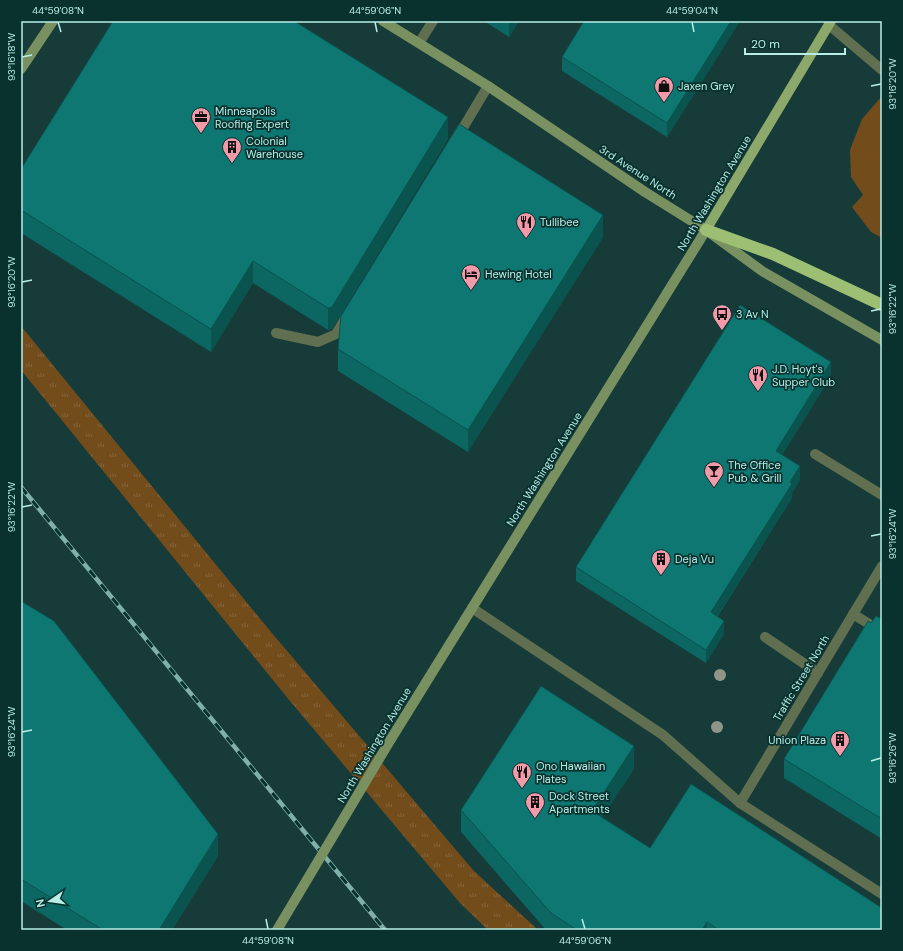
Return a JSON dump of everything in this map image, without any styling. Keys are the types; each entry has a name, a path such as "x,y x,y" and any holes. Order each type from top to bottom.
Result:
{"highway":[{"path":"706,230 773,254 882,305"}],"main road":[{"path":"21,69 53,21"},
{"name":"3rd Avenue North","path":"383,21 488,86 645,192 706,230 762,271 882,340"},
{"name":"North Washington Avenue","path":"277,930 391,738 706,230 830,23"}],"street":[{"path":"419,43 433,21"},
{"path":"830,23 882,70"},
{"path":"450,148 488,86"},
{"path":"276,333 318,342 336,334 352,307"},
{"path":"816,454 882,495"},
{"name":"Traffic Street North","path":"740,804 882,566"},
{"path":"472,608 663,735 740,804 882,894"},
{"path":"853,614 882,632"},
{"path":"765,637 818,673"}],"green space":[{"path":"882,96 882,238 871,232 852,207 863,195 851,177 850,150 862,119"},
{"path":"21,326 271,632 473,870 538,930 488,930 460,903 290,701 21,370"}],"building":[{"name":"Colonial Warehouse","path":"113,21 294,21 448,117 332,307 328,308 253,261 211,329 21,210 21,169"},
{"path":"584,21 731,21 667,123 562,57"},
{"name":"Hewing Hotel","path":"459,124 603,215 468,430 338,349 341,316"},
{"path":"740,305 831,362 776,451 800,466 790,482 792,484 711,612 724,621 706,650 576,567"},
{"path":"21,601 54,621 218,834 159,930 103,930 21,879"},
{"name":"Union Plaza","path":"876,616 882,619 882,819 784,759 868,621 871,623"},
{"name":"Dock Street Apartments","path":"541,686 634,746 592,811 650,848 691,784 882,908 882,930 719,930 707,922 702,930 577,930 551,913 461,810"}],"railway":[{"path":"21,487 385,930"}],"place":[{"name":"Jaxen Grey","path":"664,103"},
{"name":"Minneapolis Roofing Expert","path":"201,134"},
{"name":"Colonial Warehouse","path":"232,164"},
{"name":"Tullibee","path":"526,239"},
{"name":"Hewing Hotel","path":"471,291"},
{"name":"3 Av N","path":"722,331"},
{"name":"J.D. Hoyt's Supper Club","path":"758,392"},
{"name":"The Office Pub & Grill","path":"714,488"},
{"name":"Deja Vu","path":"661,576"},
{"name":"Union Plaza","path":"840,757"},
{"name":"Ono Hawaiian Plates","path":"522,789"},
{"name":"Dock Street Apartments","path":"535,819"}]}
